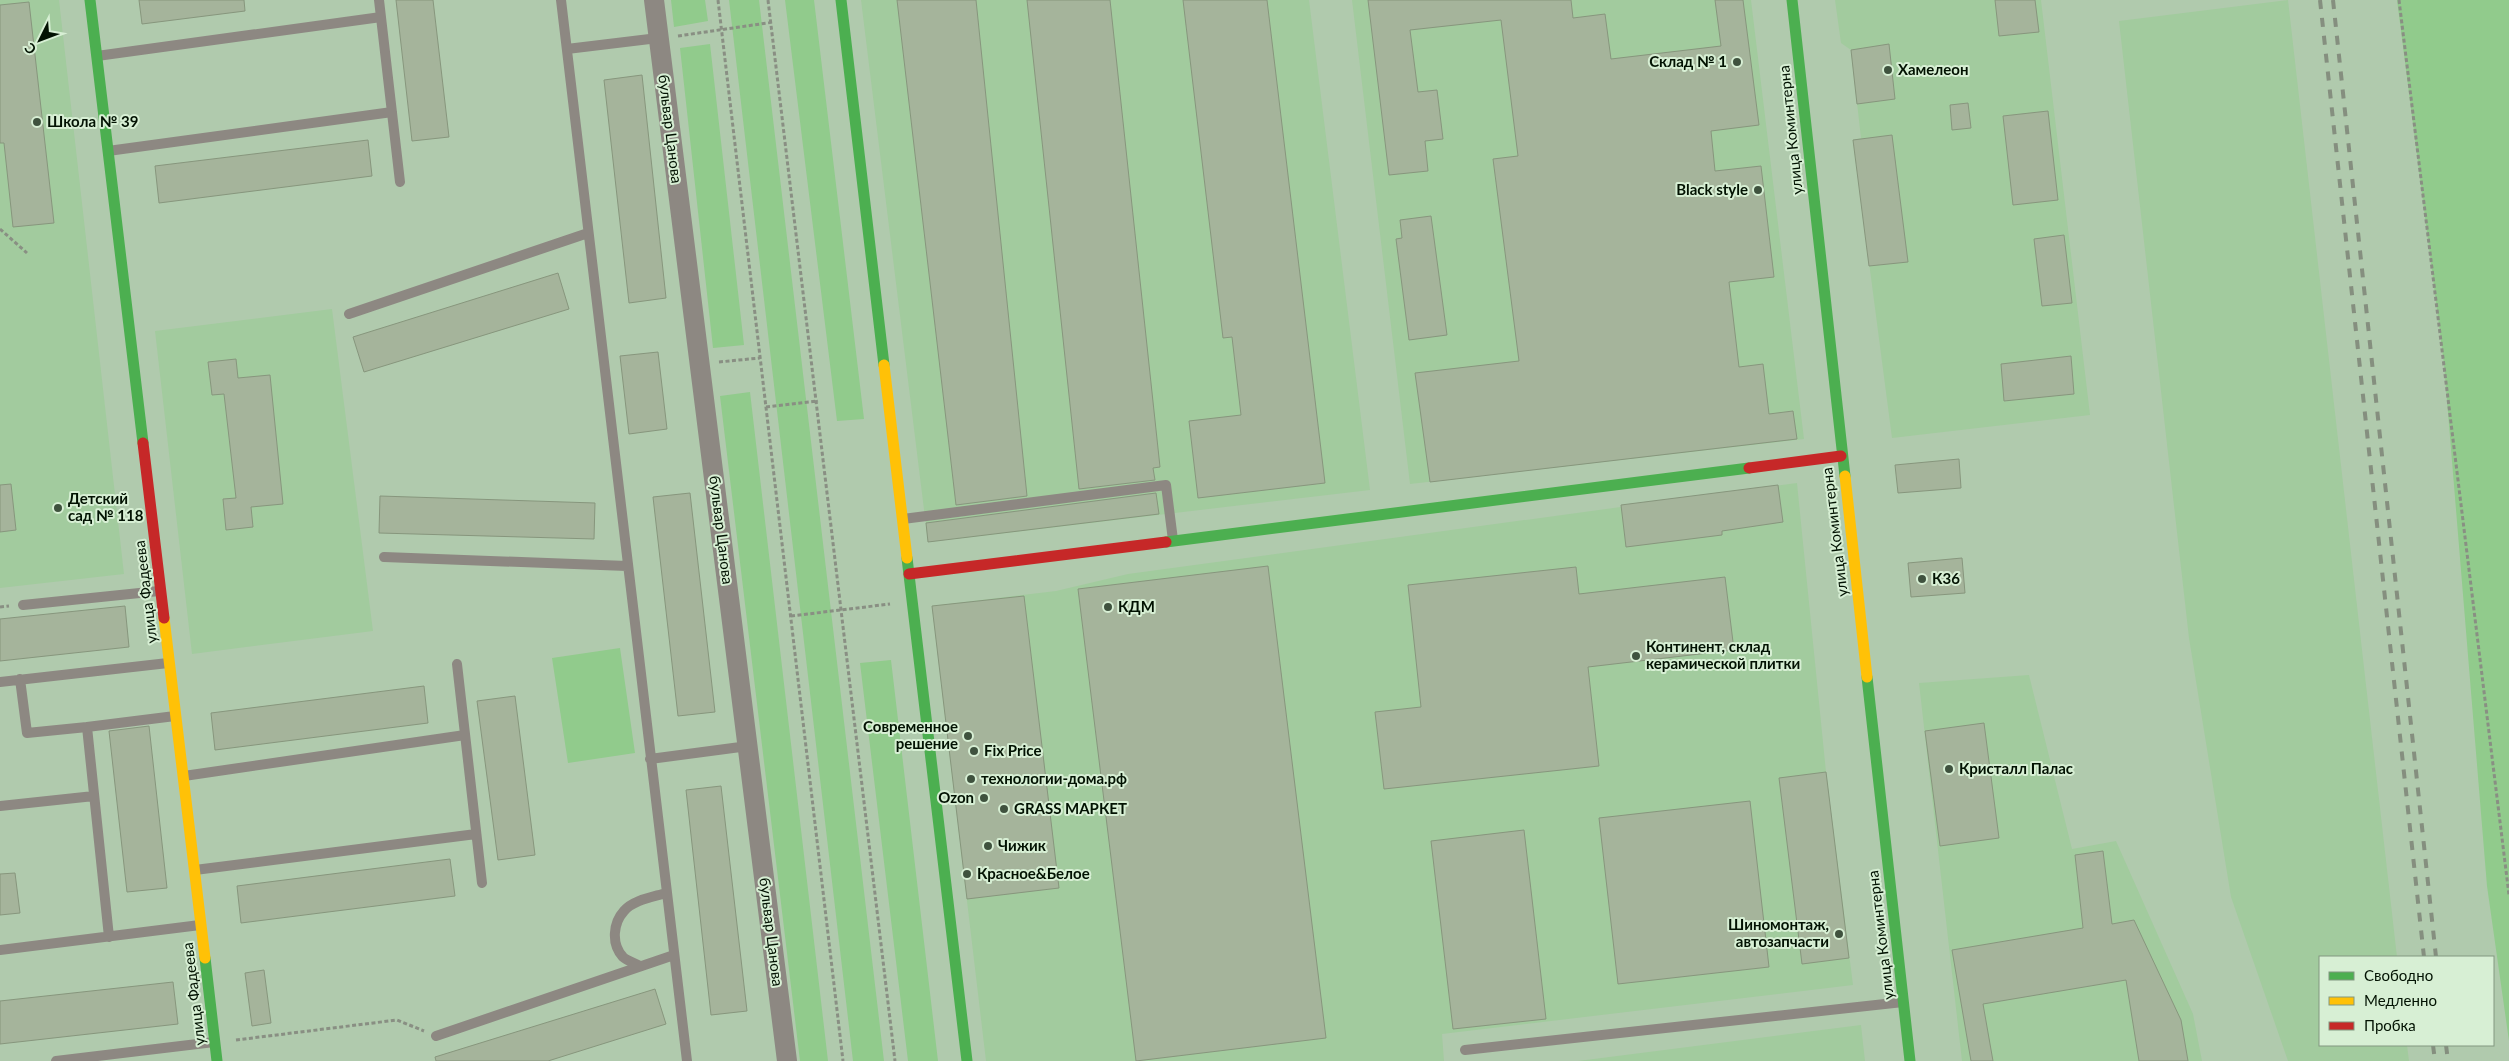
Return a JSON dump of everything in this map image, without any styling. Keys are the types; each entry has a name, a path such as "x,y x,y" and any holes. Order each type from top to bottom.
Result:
{"street":[{"name":"улица Фадеева","path":"90,0 217,1061"},
{"name":"бульвар Цанова","path":"654,0 787,1061"},
{"path":"841,0 967,1061"},
{"name":"улица Коминтерна","path":"1792,0 1910,1061"},
{"path":"909,574 1842,456"}],"lane":[{"path":"379,0 400,182"},
{"path":"562,0 627,566 687,1061"},
{"path":"97,56 381,17"},
{"path":"567,49 659,38"},
{"path":"108,151 392,112"},
{"path":"349,314 588,234"},
{"path":"903,519 1166,485 1173,541"},
{"path":"384,557 627,566"},
{"path":"23,605 161,591"},
{"path":"0,682 169,663"},
{"path":"457,664 482,884"},
{"path":"20,679 27,733 176,716"},
{"path":"87,727 109,937"},
{"path":"183,776 465,735"},
{"path":"650,759 748,746"},
{"path":"0,806 94,796"},
{"path":"194,870 476,834"},
{"path":"640,966 623,957 614,942 616,926 624,910 640,901 666,893"},
{"path":"0,950 200,925"},
{"path":"436,1036 674,955"},
{"path":"1465,1050 1904,1002"},
{"path":"56,1061 214,1042"}],"path":[{"path":"718,0 843,1061"},
{"path":"768,0 773,23 895,1061"},
{"path":"2399,0 2509,895"},
{"path":"659,38 773,23"},
{"path":"0,229 27,253"},
{"path":"700,364 760,358"},
{"path":"766,407 818,401"},
{"path":"791,616 896,603"},
{"path":"214,1042 397,1020 436,1036"}],"shaded area":[{"path":"0,0 59,0 124,574 0,588"},
{"path":"671,0 705,0 708,21 674,27"},
{"path":"729,0 759,0 884,1061 853,1061"},
{"path":"785,0 814,0 864,419 837,421"},
{"path":"861,0 1309,0 1370,490 928,542"},
{"path":"1352,0 1751,0 1804,439 1410,484"},
{"path":"1835,0 2041,0 2090,415 1892,438 1853,140 1861,138 1851,50 1841,43"},
{"path":"2288,0 2397,956 2319,956 2319,1046 2407,1046 2409,1061 2288,1061 2231,897 2189,638 2119,21"},
{"path":"2397,0 2509,0 2509,1041 2487,886 2444,364"},
{"path":"710,44 744,345 713,348 680,48"},
{"path":"332,309 373,631 192,654 155,331"},
{"path":"750,392 828,1061 800,1061 720,396"},
{"path":"1797,483 1826,772 1853,985 1442,1034 1444,1061 986,1061 932,606 1056,591 1128,574"},
{"path":"620,648 635,753 568,763 552,658"},
{"path":"891,660 938,1061 908,1061 860,663"},
{"path":"2029,675 2072,849 2116,841 2193,1014 2202,1061 1962,1061 1919,683"},
{"path":"1861,1025 1865,1061 1578,1061"}],"building":[{"path":"139,0 244,0 245,11 142,24"},
{"path":"396,0 433,0 449,137 412,141"},
{"path":"897,0 976,0 1027,496 956,505"},
{"path":"1027,0 1110,0 1160,467 1153,468 1155,480 1079,489"},
{"path":"1183,0 1267,0 1325,483 1198,498 1189,421 1241,415 1232,337 1223,338"},
{"path":"1368,0 1571,0 1573,18 1605,14 1611,59 1721,46 1715,0 1743,0 1759,125 1711,131 1715,171 1761,166 1774,277 1729,282 1739,367 1763,364 1769,414 1793,411 1797,439 1430,482 1415,373 1519,361 1493,159 1518,156 1501,20 1410,30 1418,92 1437,90 1443,139 1425,141 1428,171 1389,175"},
{"path":"1995,0 2035,0 2039,32 1999,36"},
{"path":"29,2 54,223 13,227 4,143 0,143 0,5"},
{"path":"1889,44 1895,99 1857,104 1851,50"},
{"path":"642,75 666,298 629,303 604,80"},
{"path":"1968,103 1971,128 1952,130 1950,105"},
{"path":"2048,111 2058,200 2013,205 2003,116"},
{"path":"1892,135 1908,262 1869,266 1853,140"},
{"path":"368,140 372,176 159,203 155,166"},
{"path":"1431,216 1447,335 1409,340 1396,239 1402,238 1400,220"},
{"path":"2064,235 2072,303 2042,306 2034,239"},
{"path":"558,273 569,309 364,372 353,337"},
{"path":"658,352 667,429 629,434 620,356"},
{"path":"2071,356 2074,394 2004,401 2001,364"},
{"path":"236,359 238,378 270,375 283,504 251,507 253,527 226,530 223,499 236,498 224,394 212,395 208,362"},
{"path":"1959,459 1961,488 1898,493 1895,465"},
{"path":"11,484 16,530 0,532 0,485"},
{"path":"1778,485 1783,522 1722,531 1722,535 1626,547 1621,505"},
{"path":"690,493 715,712 678,716 653,497"},
{"path":"1156,493 1159,514 928,542 926,523"},
{"path":"380,496 595,503 594,539 379,533"},
{"path":"1962,558 1965,593 1911,597 1908,563"},
{"path":"1268,566 1326,1038 1136,1061 1078,589"},
{"path":"1576,567 1579,594 1725,577 1734,650 1588,667 1599,766 1384,789 1375,712 1421,707 1408,585"},
{"path":"1024,596 1059,888 967,899 932,606"},
{"path":"125,606 129,647 0,661 0,619"},
{"path":"424,686 428,723 215,750 211,713"},
{"path":"515,696 535,855 498,860 477,701"},
{"path":"1984,723 1999,838 1940,846 1925,731"},
{"path":"149,726 167,888 127,892 109,731"},
{"path":"1826,772 1849,958 1802,964 1779,778"},
{"path":"721,786 747,1011 711,1015 686,790"},
{"path":"1750,801 1769,967 1618,984 1599,818"},
{"path":"1524,830 1546,1019 1453,1029 1431,841"},
{"path":"2103,851 2112,924 2134,920 2181,1020 2188,1061 2139,1061 2126,980 1983,1004 1993,1061 1971,1061 1952,950 2083,928 2075,855"},
{"path":"450,859 455,896 241,923 237,886"},
{"path":"15,873 20,913 0,915 0,874"},
{"path":"264,970 271,1023 252,1026 245,973"},
{"path":"173,982 178,1024 0,1044 0,1001"},
{"path":"655,989 666,1024 548,1061 436,1061 435,1057"}],"railway":[{"path":"2320,0 2424,956"},
{"path":"2333,0 2436,956"},
{"path":"2433,1046 2435,1061"},
{"path":"2446,1046 2448,1061"}],"traffic: fast":[{"path":"90,0 143,443"},
{"path":"841,0 884,365"},
{"path":"1792,0 1845,476"},
{"path":"1166,542 1749,468"},
{"path":"907,558 967,1061"},
{"path":"1867,677 1910,1061"},
{"path":"205,958 217,1061"}],"traffic: slow":[{"path":"884,365 907,558"},
{"path":"1845,476 1867,677"},
{"path":"164,618 205,958"}],"traffic: jam":[{"path":"143,443 164,618"},
{"path":"1749,468 1841,456"},
{"path":"909,574 1166,542"}],"place":[{"name":"Склад № 1","path":"1737,62"},
{"name":"Хамелеон","path":"1888,70"},
{"name":"Школа № 39","path":"37,122"},
{"name":"Black style","path":"1758,190"},
{"name":"Детский сад № 118","path":"58,508"},
{"name":"К36","path":"1922,579"},
{"name":"КДМ","path":"1108,607"},
{"name":"Континент, склад керамической плитки","path":"1636,656"},
{"name":"Современное решение","path":"968,736"},
{"name":"Fix Price","path":"974,751"},
{"name":"Кристалл Палас","path":"1949,769"},
{"name":"технологии-дома.рф","path":"971,779"},
{"name":"Ozon","path":"984,798"},
{"name":"GRASS МАРКЕТ","path":"1004,809"},
{"name":"Чижик","path":"988,846"},
{"name":"Красное&Белое","path":"967,874"},
{"name":"Шиномонтаж, автозапчасти","path":"1839,934"}]}
